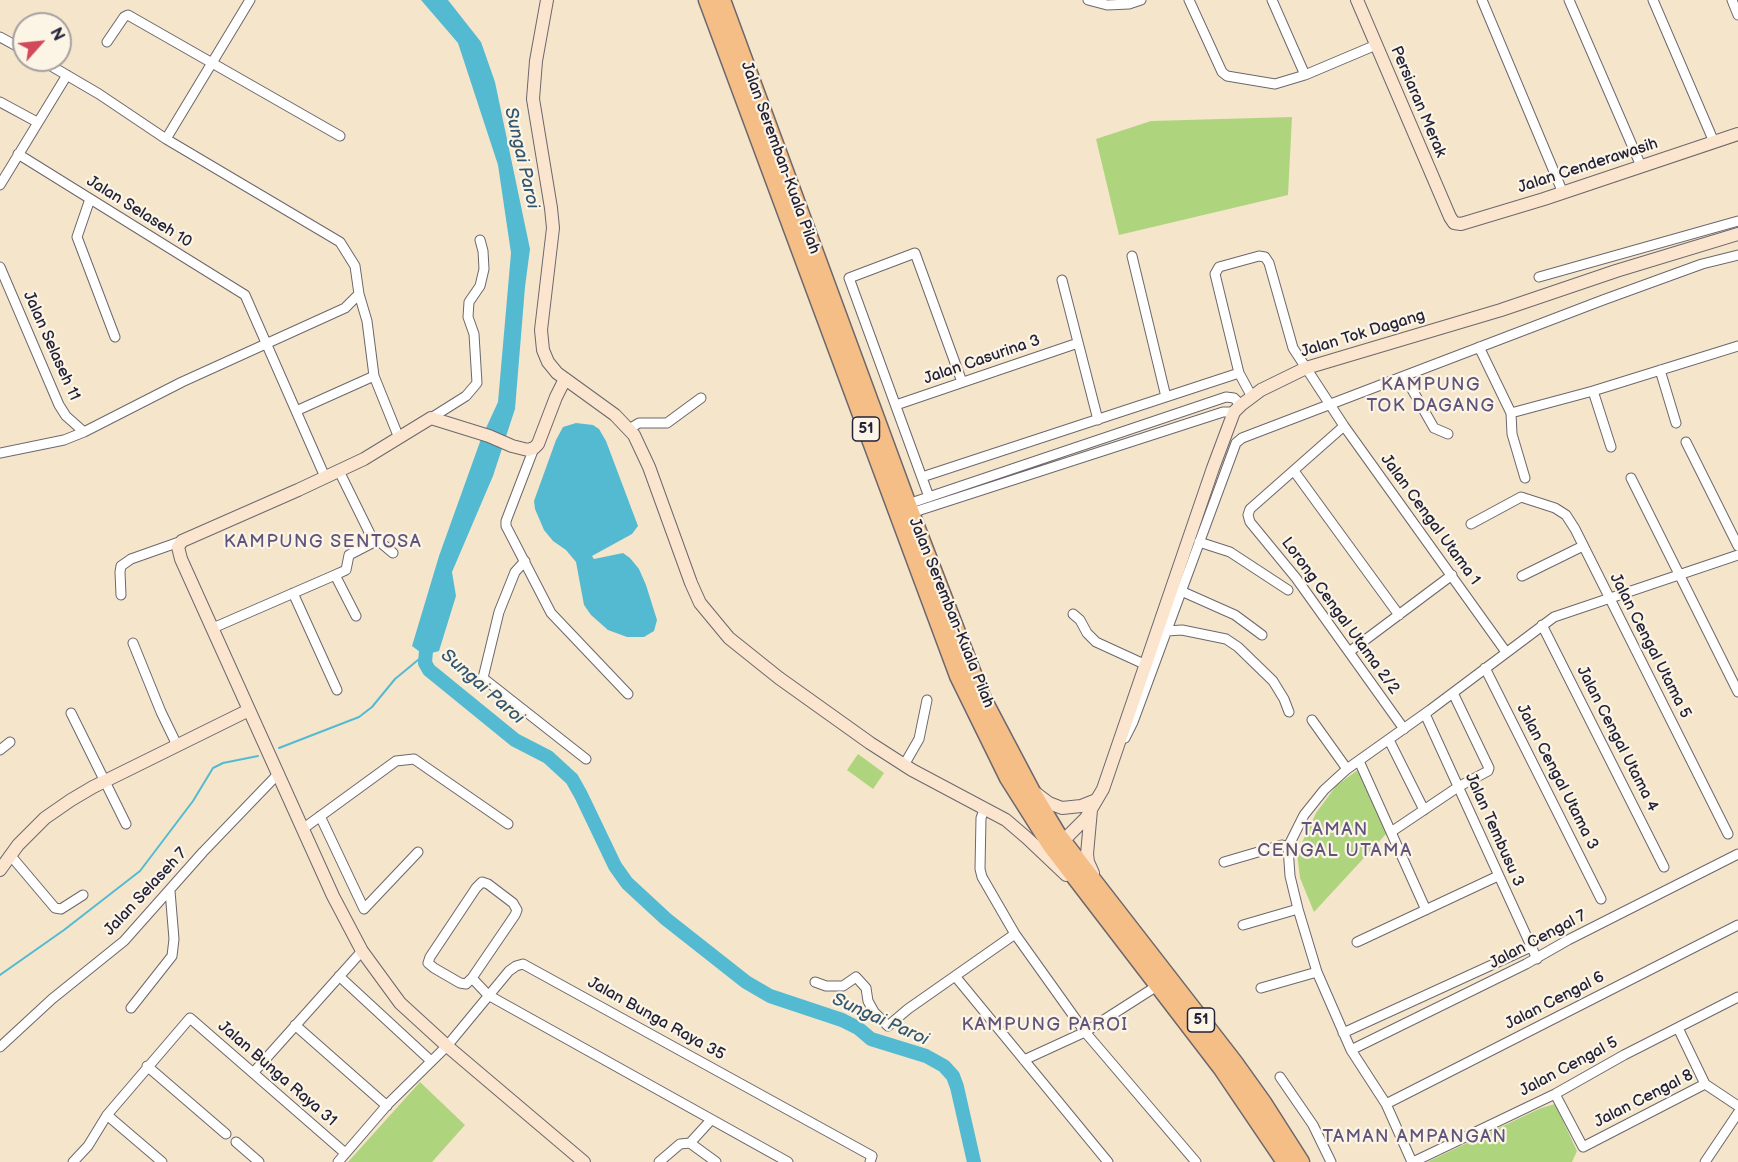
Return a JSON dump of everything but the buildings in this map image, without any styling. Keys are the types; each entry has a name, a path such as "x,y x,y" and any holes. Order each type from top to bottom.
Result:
{"highway":[{"name":"Jalan Seremban-Kuala Pilah","path":"707,0 958,676 1008,778 1163,982 1285,1162"},
{"name":"Jalan Seremban-Kuala Pilah","path":"722,0 978,689 1058,841"},
{"name":"Jalan Seremban-Kuala Pilah","path":"1163,982 1252,1087 1301,1162"}],"street":[{"path":"166,140 250,0"},
{"path":"547,0 536,61 533,99 551,208 552,228 541,330 543,350 548,362 557,373 615,415 639,443 690,584 711,619 729,638 779,678 904,765 1005,820 1102,901"},
{"path":"1088,0 1107,5 1129,4 1141,0"},
{"path":"1189,0 1222,72 1237,78 1275,84 1305,75 1376,45"},
{"path":"1272,0 1305,75"},
{"name":"Persiaran Merak","path":"1357,0 1449,217"},
{"path":"1482,0 1563,193"},
{"path":"1569,0 1641,166"},
{"path":"1653,0 1714,142"},
{"path":"1732,0 1738,15"},
{"path":"107,42 124,17 128,15 340,136"},
{"path":"62,72 166,140 340,242 355,266 359,294 367,321 374,376 399,438"},
{"path":"0,185 67,75"},
{"path":"0,102 37,122"},
{"name":"Jalan Cenderawasih","path":"1449,217 1454,223 1461,224 1563,193 1738,134"},
{"name":"Jalan Selaseh 10","path":"18,154 245,295 267,343"},
{"path":"90,199 77,237 115,337"},
{"path":"1539,277 1738,221"},
{"name":"Jalan Tok Dagang","path":"1238,409 1252,397 1306,368 1501,310 1616,271 1738,234"},
{"path":"121,595 121,566 131,559 182,541 339,471 399,438 466,396 477,383 474,334 468,317 469,302 480,286 484,268 480,240"},
{"path":"1698,246 1702,264"},
{"path":"929,497 849,278 915,253 962,382"},
{"path":"1117,746 1134,722 1236,443 1252,432 1405,377 1702,264 1738,255"},
{"path":"1132,256 1166,397"},
{"name":"Jalan Cengal Utama 1","path":"1239,373 1215,274 1219,267 1259,256 1265,257 1269,263 1293,348 1344,426 1506,652"},
{"path":"1612,256 1616,271"},
{"name":"Jalan Selaseh 11","path":"0,267 59,405 66,416 84,432"},
{"path":"1062,280 1098,420"},
{"path":"0,453 64,440 84,432 182,382 345,308 359,294"},
{"path":"267,343 325,477"},
{"name":"Jalan Casurina 3","path":"896,405 1078,343"},
{"path":"1511,413 1593,391 1738,346"},
{"path":"1479,347 1511,413 1512,434 1525,478"},
{"path":"1660,370 1676,423"},
{"path":"922,477 1239,373 1252,397"},
{"path":"296,411 374,376"},
{"path":"1405,377 1434,428 1448,434"},
{"path":"565,379 538,444 534,448 506,526 551,613 628,694"},
{"path":"1593,391 1611,447"},
{"path":"909,508 929,497 1226,397 1234,398 1238,409 1216,459 1102,789 1094,803 1087,854 1102,901"},
{"path":"629,429 639,423 667,423 701,398"},
{"path":"909,508 1238,409"},
{"path":"431,418 489,436 512,446 528,450 534,448"},
{"path":"1344,426 1294,471 1399,615"},
{"path":"1686,442 1737,542"},
{"path":"339,471 374,542"},
{"name":"Lorong Cengal Utama 2/2","path":"1294,471 1250,509 1248,515 1250,522 1296,578 1404,729"},
{"path":"1631,478 1738,692"},
{"name":"Jalan Cengal Utama 5","path":"1471,524 1521,497 1555,508 1566,515 1728,834"},
{"path":"182,541 178,547 181,559 333,896 362,951 400,1003 447,1046 584,1162"},
{"path":"213,628 346,570 349,555 374,542 380,542 393,553"},
{"path":"1199,542 1230,552 1288,590"},
{"path":"1522,576 1583,546"},
{"path":"1413,1162 1386,1104 1351,1050 1317,972 1290,876 1288,847 1304,815 1324,790 1347,769 1425,714 1554,617 1738,555"},
{"path":"525,561 515,572 499,612 483,678 586,759"},
{"path":"335,575 356,616"},
{"path":"1349,652 1452,575"},
{"path":"1181,591 1235,615 1262,635"},
{"path":"293,593 337,690"},
{"path":"1073,614 1096,642 1144,664"},
{"name":"Jalan Cengal Utama 4","path":"1542,625 1664,867"},
{"path":"1167,631 1182,630 1226,639 1238,647 1273,681 1289,712"},
{"path":"133,644 177,745"},
{"name":"Jalan Cengal Utama 3","path":"1485,668 1601,900"},
{"path":"1391,832 1458,788 1484,774 1489,768 1453,693"},
{"path":"904,765 919,739 927,700"},
{"path":"0,870 45,818 105,781 249,710"},
{"path":"71,713 126,825"},
{"name":"Jalan Tembusu 3","path":"1425,714 1537,959"},
{"path":"1312,720 1347,769"},
{"path":"1389,740 1424,810"},
{"path":"0,750 10,742"},
{"path":"304,828 396,761 414,759 508,824"},
{"path":"1359,761 1426,910"},
{"name":"Jalan Selaseh 7","path":"0,1047 52,999 124,941 203,852 279,773"},
{"path":"1031,790 1049,803 1062,808 1094,803"},
{"path":"1058,841 1081,813 1094,803"},
{"path":"984,810 981,818 980,869 982,878 1015,934 1085,1032 1196,1162"},
{"path":"320,816 364,909 418,852"},
{"path":"1224,862 1281,845 1288,847"},
{"name":"Jalan Cengal 7","path":"1351,1050 1537,959 1568,940 1738,854"},
{"path":"11,856 56,908 61,909 83,895"},
{"path":"1357,942 1498,876"},
{"path":"482,882 513,903 517,910 472,978 466,984 460,983 428,963 482,882"},
{"path":"131,1008 172,956 174,939 170,891"},
{"path":"1243,925 1298,909"},
{"name":"Jalan Cengal 6","path":"1386,1104 1738,925"},
{"path":"815,982 826,986 843,986 856,977 866,988 868,1001 874,1012 888,1026 1015,934"},
{"path":"1343,1033 1532,947"},
{"path":"253,1073 362,951"},
{"name":"Jalan Bunga Raya 35","path":"338,1162 387,1106 447,1046 516,966 523,964 871,1159"},
{"path":"1261,988 1317,972"},
{"path":"339,976 431,1061"},
{"path":"955,976 1108,1162"},
{"path":"472,978 488,996 788,1162"},
{"path":"1024,1060 1085,1032 1163,982"},
{"name":"Jalan Cengal 5","path":"1413,1162 1555,1094 1624,1055 1738,997"},
{"name":"Jalan Bunga Raya 31","path":"147,1066 190,1018 345,1153"},
{"path":"295,1025 387,1106"},
{"path":"1678,1028 1705,1084"},
{"path":"73,1162 88,1146 107,1115 147,1066 226,1134"},
{"path":"1280,1077 1313,1125 1331,1162"},
{"name":"Jalan Cengal 8","path":"1555,1094 1583,1148 1705,1084 1738,1107"},
{"path":"1705,1162 1738,1113"},
{"path":"107,1115 162,1162"},
{"path":"690,1143 711,1120"},
{"path":"1729,1126 1738,1132"},
{"path":"236,1142 259,1162"},
{"path":"659,1162 680,1144 690,1143 716,1162"}],"green space":[{"path":"1292,117 1288,195 1119,235 1096,139 1151,121"},
{"path":"858,754 884,773 873,789 847,770"},
{"path":"1359,769 1387,833 1314,912 1300,878 1297,853 1316,813 1336,786"},
{"path":"420,1082 465,1125 432,1162 348,1162"},
{"path":"1555,1104 1577,1151 1572,1162 1427,1162 1541,1108"}],"water":[{"path":"421,0 448,0 481,42 495,82 530,249 515,409 493,476 452,572 456,596 439,651 424,655 412,646 439,556 481,439 498,402 511,253 498,165 458,43"},
{"path":"576,423 593,425 599,429 606,441 638,526 632,534 592,556 594,559 623,553 639,569 657,620 654,631 644,637 627,637 608,630 591,615 584,605 576,562 544,530 535,509 534,501 556,440 563,427"}],"waterway":[{"name":"Sungai Paroi","path":"427,639 425,663 429,670 515,740 548,757 572,779 615,866 627,883 666,919 746,982 770,996 842,1020 858,1028 871,1039 926,1056 944,1066 953,1076 957,1087 974,1162"},
{"path":"279,748 359,717 372,707 395,679 424,655"},
{"path":"0,975 64,930 140,871 193,801 213,768 223,763 258,756"}],"district":[{"name":"KAMPUNG TOK DAGANG","path":"1431,395"},
{"name":"KAMPUNG SENTOSA","path":"323,542"},
{"name":"TAMAN CENGAL UTAMA","path":"1335,840"},
{"name":"KAMPUNG PAROI","path":"1045,1025"},
{"name":"TAMAN AMPANGAN","path":"1415,1137"}]}
